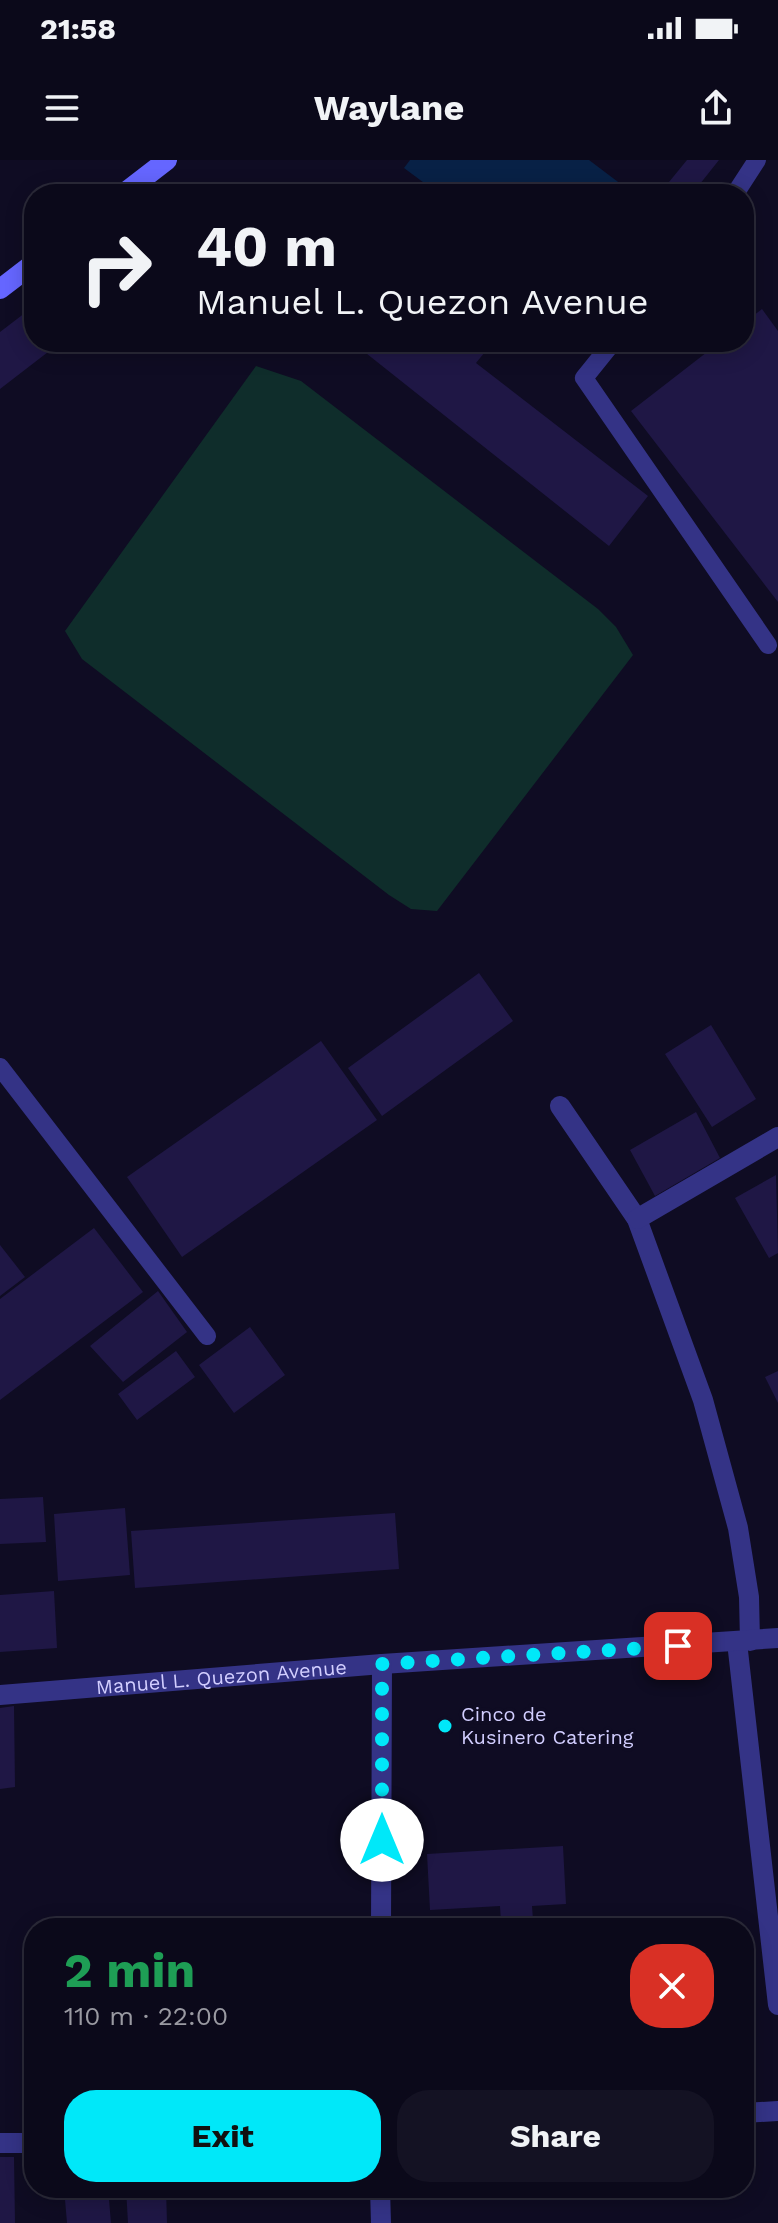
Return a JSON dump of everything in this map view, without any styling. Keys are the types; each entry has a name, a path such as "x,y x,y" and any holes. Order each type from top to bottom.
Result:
{"street":[{"path":"136,184 167,160"},
{"path":"1,287 24,270"},
{"path":"560,1106 637,1219 703,1400 738,1528 749,1597 743,1642 778,2005"},
{"path":"637,1219 778,1137"},
{"name":"Manuel L. Quezon Avenue","path":"0,1695 382,1664 778,1638"},
{"path":"381,1918 382,1664"},
{"path":"754,2112 778,2111"},
{"path":"0,2143 24,2143"},
{"path":"380,2198 381,2223"}],"lane":[{"path":"744,184 757,160"},
{"path":"605,352 584,378 768,645"},
{"path":"0,1067 207,1336"}],"green space":[{"path":"256,366 301,381 598,609 616,627 633,655 437,911 411,909 389,895 82,659 65,631"}],"water":[{"path":"410,160 589,160 621,184 426,184 404,168"}],"building":[{"path":"687,160 719,160 700,184 669,182"},
{"path":"762,309 778,331 778,602 631,411 707,352 754,352 754,315"},
{"path":"24,314 24,352 48,352 0,389 0,332"},
{"path":"365,352 485,352 476,363 648,496 609,546"},
{"path":"479,973 513,1021 382,1116 348,1068"},
{"path":"711,1025 756,1099 712,1127 665,1054"},
{"path":"321,1041 377,1120 182,1257 127,1177"},
{"path":"696,1112 720,1158 655,1196 630,1150"},
{"path":"776,1175 778,1253 769,1258 735,1198"},
{"path":"94,1228 143,1292 0,1400 0,1299"},
{"path":"0,1245 25,1277 0,1296"},
{"path":"158,1291 187,1332 123,1382 90,1346"},
{"path":"250,1327 285,1375 234,1413 199,1365"},
{"path":"176,1351 195,1377 137,1420 118,1394"},
{"path":"778,1371 778,1403 765,1377"},
{"path":"43,1497 46,1542 0,1544 0,1499"},
{"path":"125,1508 130,1575 58,1581 54,1514"},
{"path":"395,1513 399,1569 135,1588 131,1531"},
{"path":"54,1591 57,1648 0,1652 0,1595"},
{"path":"14,1706 15,1787 0,1789 0,1708"},
{"path":"563,1846 566,1904 532,1906 533,1918 501,1918 500,1906 430,1910 427,1854"},
{"path":"0,2157 14,2157 15,2223 0,2223"},
{"path":"65,2198 109,2198 111,2223 67,2223"},
{"path":"127,2198 166,2198 167,2223 128,2223"}],"place":[{"name":"Cinco de Kusinero Catering","path":"445,1726"}],"route":[{"path":"382,1840 382,1664 678,1646"}]}
